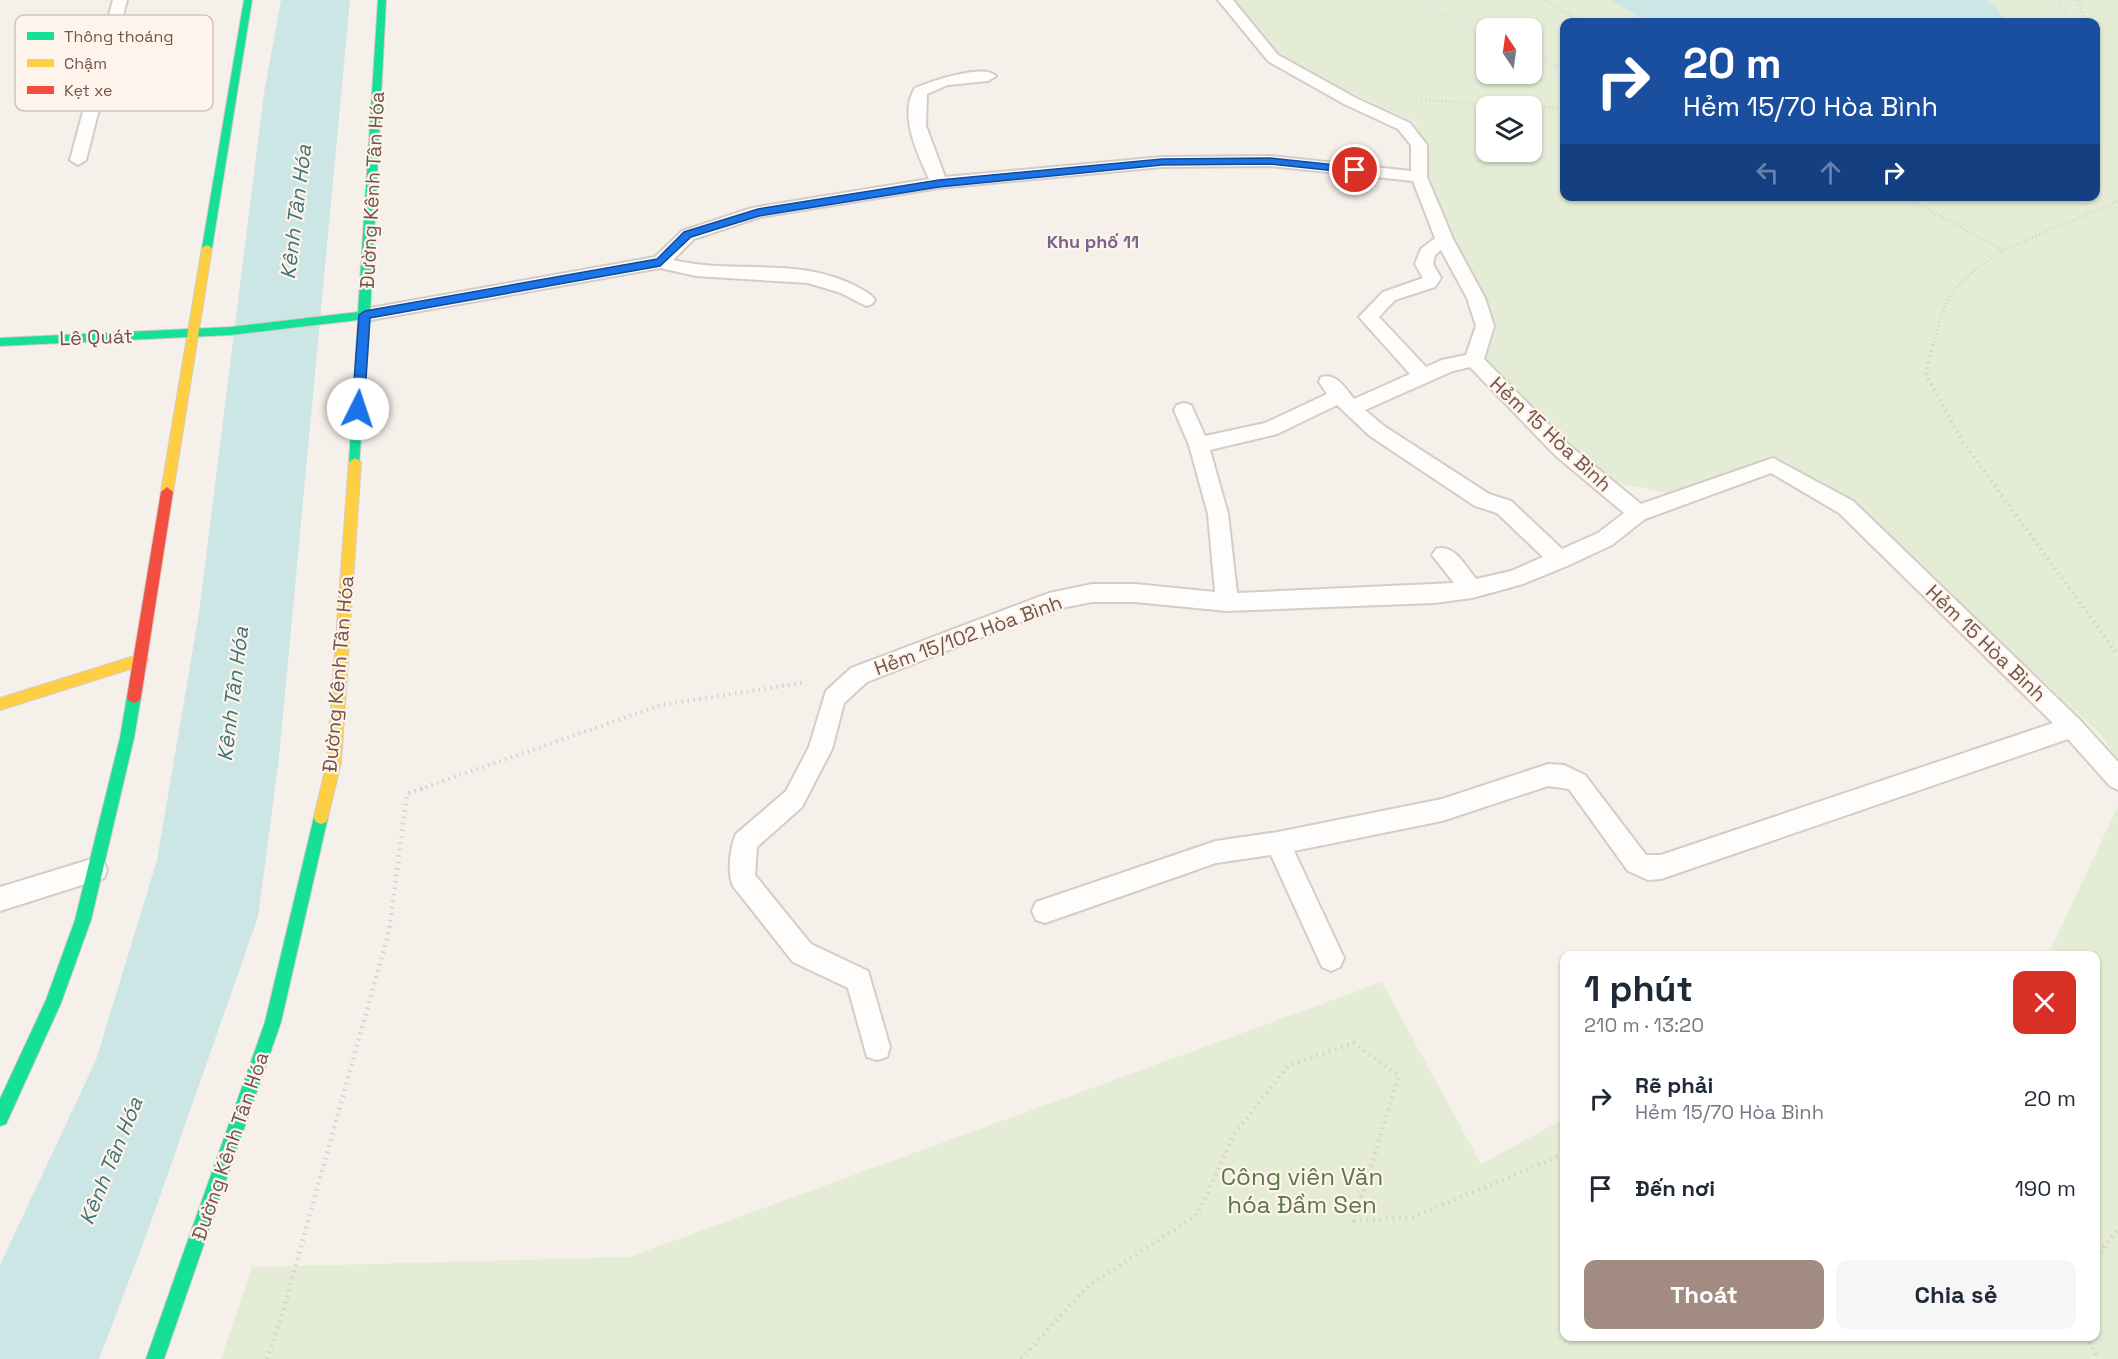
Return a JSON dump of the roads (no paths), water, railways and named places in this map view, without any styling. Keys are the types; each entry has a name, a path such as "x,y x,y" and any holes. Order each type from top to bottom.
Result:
{"street":[{"path":"0,1118 53,1004 83,920 127,738 248,0"},
{"name":"Đường Kênh Tân Hóa","path":"155,1359 273,1022 334,762 365,315 382,0"},
{"name":"Lê Quát","path":"0,342 231,332 365,315"},
{"path":"0,704 141,660"}],"lane":[{"path":"116,15 120,0"},
{"name":"Hẻm 15 Hòa Bình","path":"1225,0 1273,57 1350,101 1404,126 1419,145 1419,177 1444,239 1476,298 1485,326 1474,360 1563,451 1638,513 1773,465 1846,507 2072,727 2118,779"},
{"path":"939,183 920,138 916,102 920,91 945,81 988,76"},
{"path":"78,160 91,111"},
{"path":"660,262 688,235 758,213 939,183 1162,162 1269,161 1419,177"},
{"path":"1422,376 1368,317 1389,296 1429,283 1432,278 1424,264 1427,253 1444,239"},
{"path":"365,315 660,262 698,270 809,276 850,289 866,300"},
{"path":"1199,445 1270,429 1339,395 1422,376 1449,365 1474,360"},
{"path":"1339,395 1377,431 1415,458 1482,500 1504,507 1560,560"},
{"path":"1184,410 1199,445 1218,514 1227,602"},
{"name":"Hẻm 15/102 Hòa Bình","path":"877,1047 859,980 802,953 742,878 745,842 794,799 820,749 834,698 859,675 1050,602 1082,595 1136,593 1227,602 1434,594 1472,589 1515,578 1560,560 1605,539 1638,513"},
{"path":"1443,555 1472,589"},
{"path":"1045,911 1216,852 1278,843 1442,810 1548,776 1564,776 1577,782 1637,862 1648,868 1661,867 2072,727"},
{"path":"1278,843 1331,958"},
{"path":"0,899 95,870"}],"water":[{"name":"Kênh Tân Hóa","path":"281,0 350,0 279,758 258,917 146,1236 99,1359 0,1359 0,1265 96,1060 157,860 199,613 264,93"},
{"path":"1611,0 1985,0 1996,7 2003,18 1641,18"}],"railway":[{"path":"1423,0 1476,32"},
{"path":"2059,0 2069,18"},
{"path":"1542,59 1560,67"}],"district":[{"name":"Khu phố 11","path":"1093,242"}],"park label":[{"name":"Công viên Văn hóa Đầm Sen","path":"1302,1191"}]}
